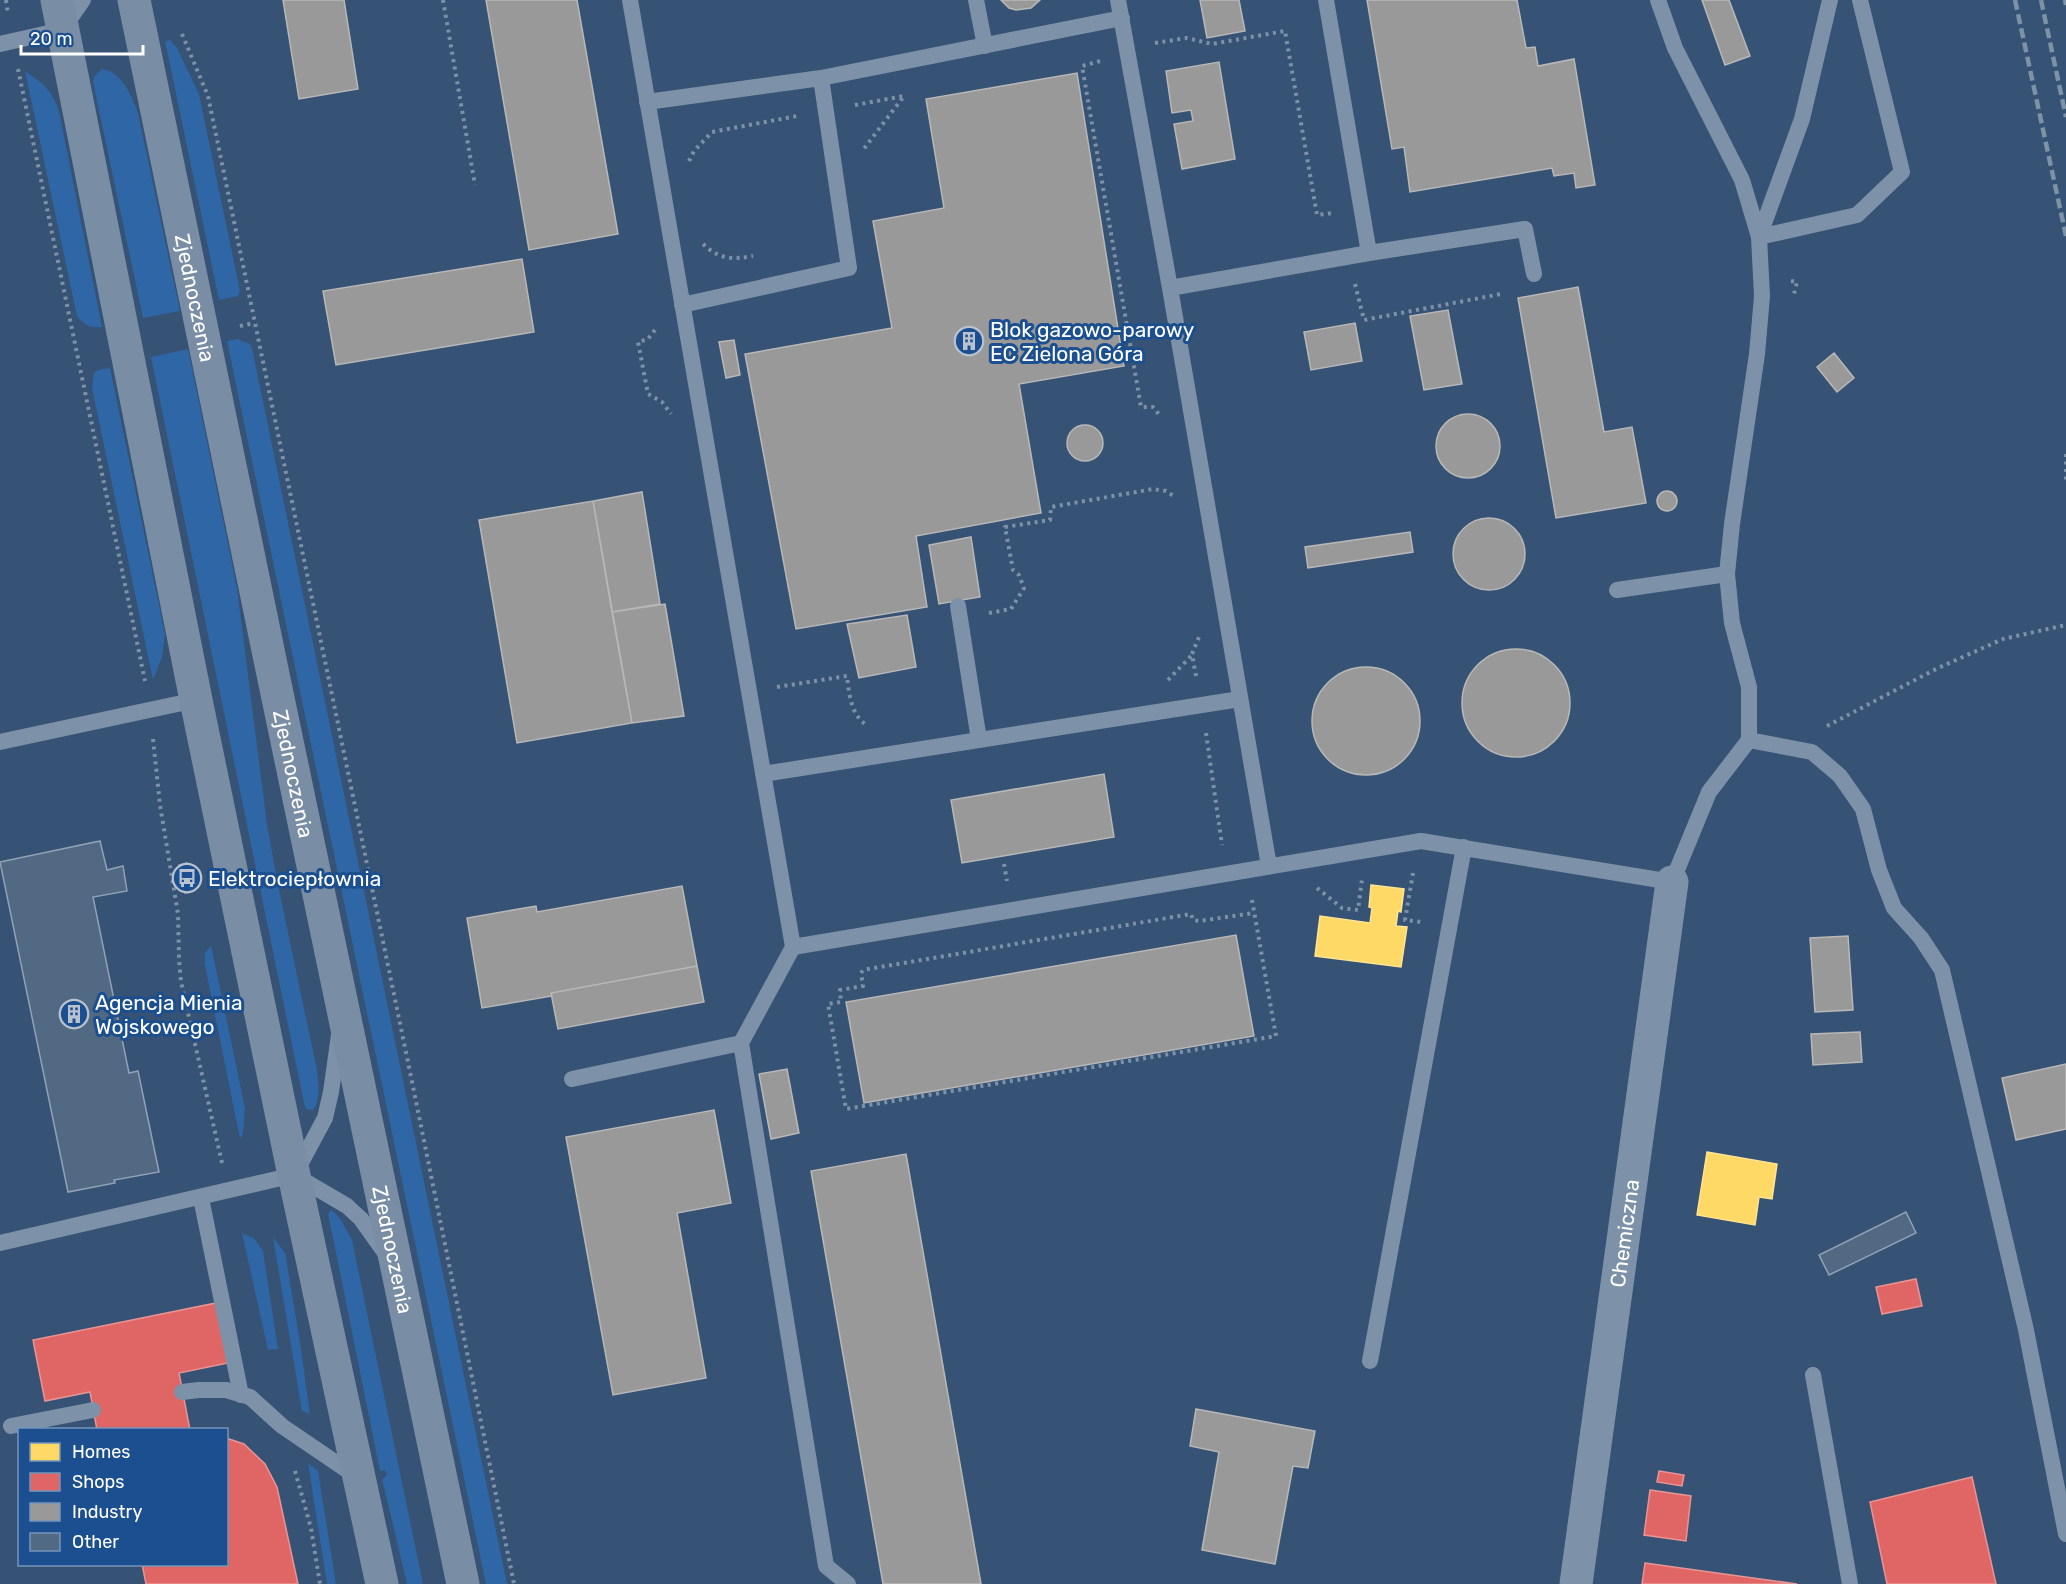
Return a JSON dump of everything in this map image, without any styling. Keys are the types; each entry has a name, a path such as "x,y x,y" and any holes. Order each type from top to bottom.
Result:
{"main road":[{"name":"Zjednoczenia","path":"134,0 463,1584"},
{"path":"60,15 196,700 294,1175 382,1584"}],"street":[{"name":"Chemiczna","path":"1576,1584 1672,882"}],"lane":[{"path":"6,42 60,15 83,0"},
{"path":"630,0 793,948 741,1043 826,1566 848,1584"},
{"path":"976,0 985,45"},
{"path":"1118,0 1269,866"},
{"path":"1326,0 1369,253"},
{"path":"793,948 1421,841 1672,882 1709,792 1749,741 1749,687 1732,623 1727,574 1732,524 1758,354 1762,296 1759,237 1742,180 1675,48 1658,0"},
{"path":"1759,237 1802,118 1830,0"},
{"path":"1759,237 1857,215 1902,172 1860,0"},
{"path":"647,102 820,78 1122,18"},
{"path":"682,305 849,268 820,78"},
{"path":"1170,288 1369,253 1525,229 1534,274"},
{"path":"1617,590 1727,574"},
{"path":"958,606 979,740"},
{"path":"763,774 1240,699"},
{"path":"0,742 196,700"},
{"path":"1749,741 1812,752 1840,776 1863,809 1879,870 1894,908 1920,938 1942,970 2025,1330 2066,1534"},
{"path":"1370,1361 1464,848"},
{"path":"294,1175 325,1118 332,1092 343,1008"},
{"path":"572,1079 741,1043"},
{"path":"0,1243 294,1175 347,1206 361,1219 396,1267"},
{"path":"201,1198 241,1395"},
{"path":"1813,1375 1850,1584"},
{"path":"182,1392 226,1390 250,1397 282,1426 358,1478"},
{"path":"11,1426 93,1410"}],"path":[{"path":"6,0 6,42 150,709 160,806 178,914 181,982 228,1191"},
{"path":"443,0 475,185"},
{"path":"181,32 208,96 514,1584"},
{"path":"1162,422 1160,414 1153,407 1141,406 1082,66 1128,53 1149,44 1187,38 1212,44 1285,32 1317,215 1338,212 1364,320 1501,294"},
{"path":"663,195 687,191 685,176 688,164 694,151 712,132 904,96 862,150"},
{"path":"701,242 712,252 726,259 757,255"},
{"path":"2066,454 2066,480"},
{"path":"1176,488 1178,499"},
{"path":"1787,748 1936,669 2003,639 2066,625"},
{"path":"1199,636 1192,654 1202,705 1226,874 1230,894 1250,890 1276,1036 846,1109 828,1004 841,1002 840,990 863,986 861,973 863,970 1191,914 1193,920 1200,921 1254,913"},
{"path":"1415,863 1405,920 1449,927"},
{"path":"1316,887 1342,908 1358,910 1364,869"},
{"path":"282,1426 311,1528 320,1584"}],"shaded area":[{"path":"170,40 177,48 199,94 240,291 238,296 219,300 165,41"},
{"path":"102,69 115,74 121,80 138,113 180,311 143,318 93,82 94,77"},
{"path":"25,71 46,88 59,111 102,327 88,325 77,316"},
{"path":"238,339 250,344 252,348 507,1584 486,1584 227,341"},
{"path":"188,349 237,588 267,824 317,1070 318,1096 313,1110 306,1109 304,1103 151,357"},
{"path":"110,368 165,634 162,657 153,680 92,388 94,373"},
{"path":"211,945 245,1108 243,1134 240,1139 205,965 205,953"},
{"path":"331,1210 340,1219 352,1240 423,1584 407,1584 382,1479 387,1475 385,1470 380,1471 328,1214"},
{"path":"242,1233 254,1238 263,1251 278,1349 268,1350"},
{"path":"273,1237 285,1253 310,1414 302,1411"},
{"path":"308,1463 318,1471 336,1584 327,1584"}],"building: Homes":[{"path":"1371,885 1404,889 1401,912 1398,911 1396,926 1407,927 1401,967 1315,956 1320,916 1370,923"},
{"path":"1707,1152 1777,1164 1772,1199 1759,1197 1755,1225 1697,1215"}],"building: Shops":[{"path":"1916,1279 1922,1306 1882,1314 1876,1287"},
{"path":"216,1303 228,1363 179,1373 190,1428 97,1428 90,1392 45,1401 33,1340"},
{"path":"228,1439 244,1444 265,1464 277,1487 298,1584 146,1584 142,1566 228,1566"},
{"path":"1659,1471 1684,1475 1682,1486 1657,1482"},
{"path":"1972,1477 1996,1584 1887,1584 1870,1502"},
{"path":"1650,1490 1691,1496 1686,1541 1644,1535"},
{"path":"1645,1563 1797,1584 1642,1584"}],"building: Industry":[{"path":"283,0 344,0 358,89 299,99"},
{"path":"486,0 577,0 618,234 529,250"},
{"path":"1001,0 1040,0 1031,8 1016,10 1009,8"},
{"path":"1200,0 1239,0 1245,31 1207,38"},
{"path":"1367,0 1517,0 1526,48 1535,47 1538,66 1574,59 1595,185 1576,188 1574,173 1554,176 1552,168 1410,192 1404,147 1392,149"},
{"path":"1702,0 1729,0 1750,56 1725,65"},
{"path":"1219,62 1235,159 1182,169 1174,124 1193,121 1191,110 1172,113 1166,71"},
{"name":"Blok gazowo-parowy EC Zielona Góra","path":"1077,73 1124,366 1019,384 1041,513 916,536 927,607 796,629 745,354 892,328 873,221 944,208 926,99"},
{"path":"522,259 534,332 336,365 323,291"},
{"path":"1578,287 1604,432 1632,427 1646,503 1556,518 1518,298"},
{"path":"1448,310 1462,384 1424,390 1410,316"},
{"path":"1355,323 1362,361 1311,370 1304,332"},
{"path":"734,340 740,375 726,378 719,342"},
{"path":"1834,353 1854,378 1837,392 1817,367"},
{"path":"1468,414 1491,423 1500,446 1491,469 1468,478 1445,469 1436,446 1445,423"},
{"path":"1085,425 1098,430 1103,443 1098,456 1085,461 1072,456 1067,443 1072,430"},
{"path":"1667,491 1674,494 1677,501 1674,508 1667,511 1660,508 1657,501 1660,494"},
{"path":"642,492 660,604 612,612 593,501"},
{"path":"593,501 632,723 517,743 479,520"},
{"path":"1489,518 1509,524 1519,534 1525,554 1519,574 1509,584 1489,590 1469,584 1459,574 1453,554 1459,534 1469,524"},
{"path":"1410,532 1413,552 1308,568 1305,547"},
{"path":"971,537 980,597 939,604 929,545"},
{"path":"665,604 684,716 632,723 612,612"},
{"path":"907,615 916,667 859,678 847,624"},
{"path":"1516,649 1537,653 1554,665 1566,682 1570,703 1566,724 1554,741 1537,753 1516,757 1495,753 1478,741 1466,724 1462,703 1466,682 1478,665 1495,653"},
{"path":"1366,667 1387,671 1405,682 1416,700 1420,721 1416,742 1405,760 1387,771 1366,775 1345,771 1327,760 1316,742 1312,721 1316,700 1327,682 1345,671"},
{"path":"1104,774 1114,837 962,863 951,800"},
{"path":"682,886 697,966 482,1008 467,918 536,906 537,912"},
{"path":"1236,935 1254,1036 864,1103 846,1002"},
{"path":"1848,936 1853,1010 1815,1012 1810,938"},
{"path":"697,966 704,1002 558,1029 551,993"},
{"path":"1860,1032 1862,1062 1813,1065 1811,1034"},
{"path":"2066,1064 2066,1129 2016,1140 2002,1078"},
{"path":"787,1069 799,1133 771,1139 759,1074"},
{"path":"714,1110 731,1203 677,1213 706,1378 613,1395 566,1137"},
{"path":"906,1154 981,1584 883,1584 811,1171"},
{"path":"1196,1409 1315,1431 1308,1468 1293,1466 1275,1564 1202,1550 1219,1452 1190,1446"}],"building: Other":[{"name":"Agencja Mienia Wojskowego","path":"100,841 107,870 123,866 127,891 93,897 129,1073 138,1071 159,1172 114,1180 115,1183 68,1192 0,862"},
{"path":"187,863 193,891 185,893 179,865"},
{"path":"1906,1212 1916,1233 1829,1275 1819,1255"}],"railway":[{"path":"2015,0 2066,236"},
{"path":"2041,0 2066,117"},
{"path":"2065,0 2066,5"}],"place":[{"name":"Blok gazowo-parowy EC Zielona Góra","path":"969,341"},
{"name":"Elektrociepłownia","path":"187,878"},
{"name":"Agencja Mienia Wojskowego","path":"74,1014"}]}
